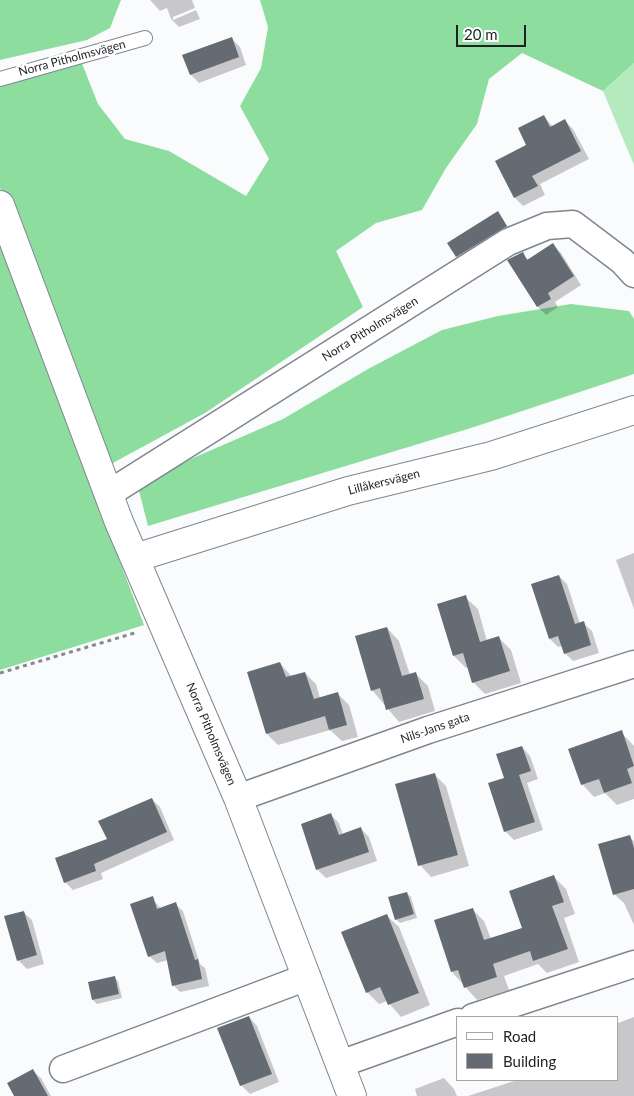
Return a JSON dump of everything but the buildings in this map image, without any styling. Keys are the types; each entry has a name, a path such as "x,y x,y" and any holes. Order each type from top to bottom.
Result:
{"street":[{"name":"Norra Pitholmsvägen","path":"0,205 108,494 238,798 352,1096"},
{"name":"Norra Pitholmsvägen","path":"108,494 508,242 547,226 573,224 622,261 634,274"},
{"name":"Lillåkersvägen","path":"135,558 348,491 491,456 634,410"},
{"name":"Nils-Jans gata","path":"238,798 428,730 634,664"},
{"path":"476,1016 634,964"},
{"path":"63,1068 307,976"},
{"path":"340,1064 456,1023"}],"lane":[{"name":"Norra Pitholmsvägen","path":"0,79 145,38"}],"path":[{"path":"0,673 164,625"}],"green space":[{"path":"0,0 121,0 110,28 87,40 0,60"},
{"path":"260,0 634,0 634,63 603,91 522,53 489,79 477,124 446,168 422,210 376,223 336,251 363,307 205,413 111,464 0,188 0,82 81,61 98,104 125,139 169,151 246,196 269,159 240,106 261,68 268,27"},
{"path":"634,63 634,165 603,91"},
{"path":"0,246 144,625 0,670"},
{"path":"571,304 629,311 634,319 634,374 471,428 148,526 138,487 193,458 283,419 368,369 442,330 498,316"}]}
